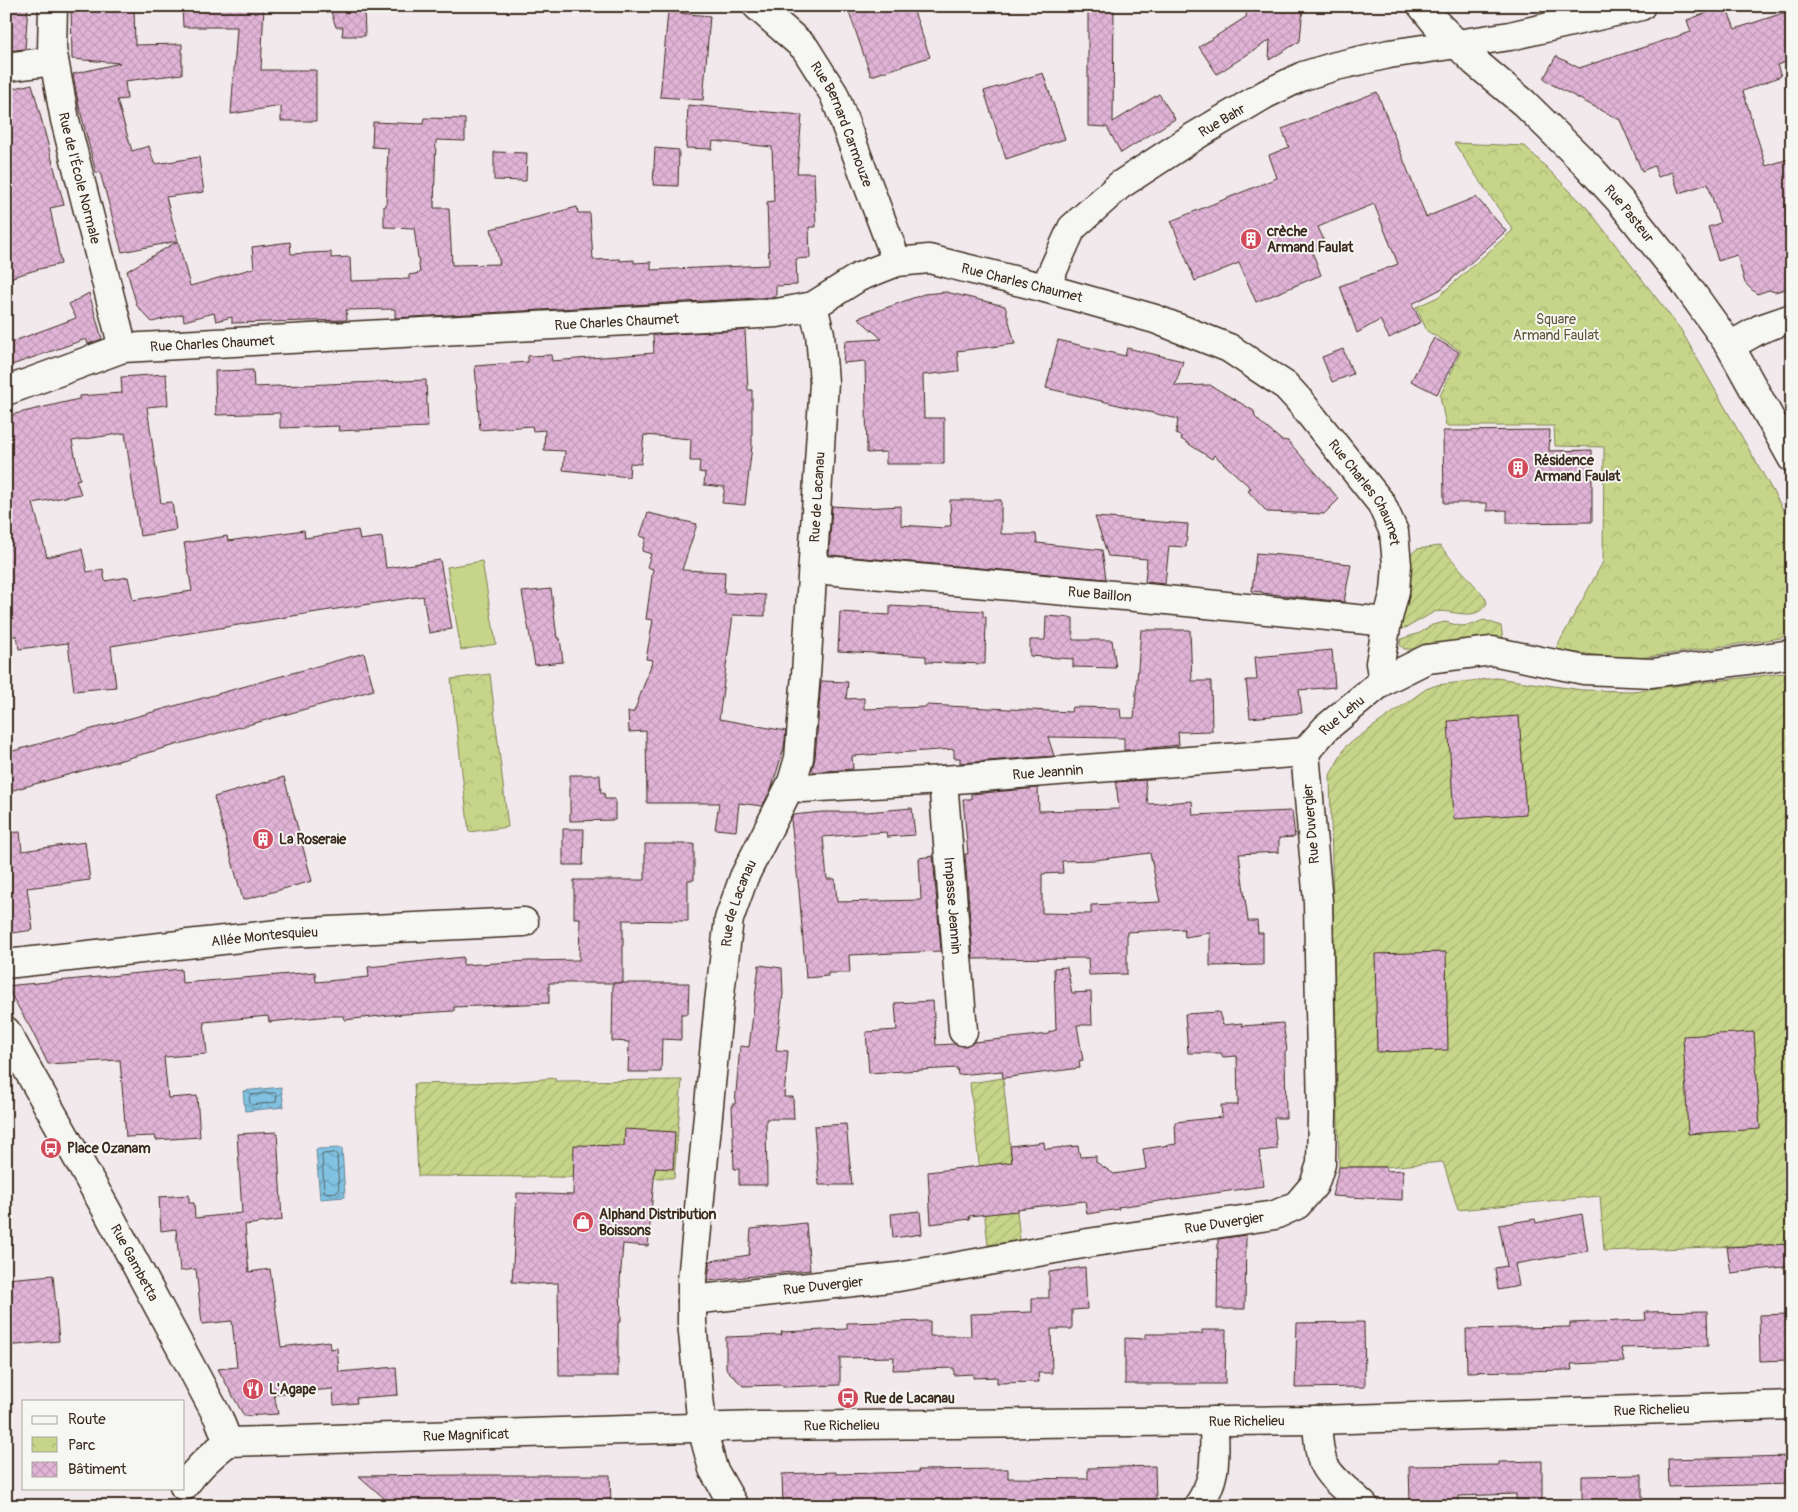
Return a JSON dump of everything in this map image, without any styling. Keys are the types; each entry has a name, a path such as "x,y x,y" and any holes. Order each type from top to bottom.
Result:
{"street":[{"name":"Rue de l'École Normale","path":"53,6 52,49 65,120 123,348"},
{"name":"Rue Bernard Carmouze","path":"757,6 806,48 834,94 897,262"},
{"name":"Rue Pasteur","path":"1422,6 1434,22 1475,62 1524,103 1589,167 1679,275 1730,346 1792,458"},
{"name":"Rue Bahr","path":"1045,288 1072,228 1120,185 1195,136 1266,94 1303,76 1371,58 1510,36 1641,6"},
{"path":"6,67 54,61"},
{"name":"Rue Charles Chaumet","path":"6,391 123,348 767,314 813,306 859,278 897,262 930,259 1045,288 1155,319 1229,348 1286,386 1381,503 1394,532 1397,565 1380,663 1383,681"},
{"name":"Rue de Lacanau","path":"734,1506 713,1469 702,1428 696,1379 692,1280 728,919 744,877 792,782 799,758 824,382 820,334 813,306"},
{"path":"1730,346 1760,329 1792,318"},
{"name":"Rue Baillon","path":"812,569 1136,597 1387,622"},
{"path":"1383,681 1428,660 1492,651 1584,670 1652,673 1792,654"},
{"name":"Rue Lehu","path":"1305,752 1326,728 1383,681"},
{"name":"Rue Jeannin","path":"792,782 802,788 943,780 1305,752"},
{"name":"Rue Duvergier","path":"692,1300 898,1278 1088,1243 1276,1215 1297,1205 1314,1185 1321,1164 1322,1115 1318,902 1305,752"},
{"name":"Impasse Jeannin","path":"943,780 963,1031"},
{"name":"Allée Montesquieu","path":"6,964 288,933 524,922"},
{"name":"Rue Gambetta","path":"6,1031 106,1208 219,1419 228,1442"},
{"name":"Rue Richelieu","path":"702,1428 1317,1420 1792,1405"},
{"path":"1317,1420 1319,1444 1324,1463 1334,1478 1364,1506"},
{"path":"1198,1506 1208,1491 1214,1470 1214,1421"},
{"name":"Rue Magnificat","path":"228,1442 702,1428"},
{"path":"185,1484 195,1470 228,1442"},
{"path":"171,1506 181,1490"}],"green space":[{"name":"Square Armand Faulat","path":"1454,143 1525,146 1588,209 1681,330 1792,525 1792,632 1781,638 1640,658 1555,650 1603,562 1604,447 1555,446 1554,426 1446,426 1440,396 1461,351 1427,331 1416,307 1438,297 1513,230"},
{"path":"1440,546 1485,597 1487,603 1476,613 1434,612 1408,627 1397,630 1408,557 1417,549"},
{"path":"482,561 496,644 461,650 447,567"},
{"path":"1484,620 1501,626 1503,639 1486,638 1412,649 1404,649 1400,645 1401,639 1420,633 1432,625 1445,622 1461,626 1471,625"},
{"path":"1792,672 1792,1244 1604,1251 1600,1196 1458,1210 1443,1162 1386,1167 1339,1167 1330,775 1346,746 1426,689 1437,685 1496,678 1582,690 1632,691"},
{"path":"490,674 508,827 469,832 451,679"},
{"path":"555,1078 555,1081 682,1080 674,1178 418,1176 414,1084 508,1082"},
{"path":"1003,1078 1020,1240 988,1245 970,1083"}],"water":[{"path":"281,1087 284,1107 245,1111 243,1091"},
{"path":"342,1148 345,1197 320,1199 316,1149"}],"building":[{"path":"6,6 28,6 25,49 6,51"},
{"path":"71,6 134,6 135,45 182,44 182,74 125,81 127,99 117,100 132,151 149,146 154,163 156,164 199,157 204,192 166,197 178,241 122,252 100,172 96,173 73,74 120,63 72,59"},
{"path":"182,6 264,6 261,70 316,70 316,121 281,121 281,106 231,114 237,27 183,27"},
{"path":"329,6 364,6 365,36 342,36 343,27 336,27"},
{"path":"847,6 912,6 930,57 871,76"},
{"path":"1088,6 1114,6 1113,122 1159,94 1175,119 1121,153 1107,127 1088,126"},
{"path":"1247,6 1303,6 1300,41 1269,60 1270,40 1217,74 1199,47 1246,17"},
{"path":"1726,6 1735,29 1792,10 1792,60 1777,65 1781,76 1743,91 1766,166 1792,158 1792,287 1775,292 1769,290 1757,294 1751,289 1745,283 1737,255 1718,261 1708,227 1720,223 1708,184 1679,193 1672,172 1658,177 1654,166 1642,171 1620,120 1551,84 1544,78 1556,56 1579,68 1691,32 1687,20"},
{"path":"668,12 710,16 703,100 660,97"},
{"path":"1043,73 1065,139 1006,159 984,91"},
{"path":"32,84 64,205 50,208 61,264 6,279 6,90"},
{"path":"1377,92 1426,217 1476,197 1506,231 1441,289 1412,304 1421,322 1389,338 1380,320 1357,333 1340,286 1398,264 1374,204 1318,227 1326,245 1312,251 1321,275 1256,302 1239,263 1195,281 1171,221 1277,178 1269,155 1289,147 1282,129"},
{"path":"688,105 802,115 797,173 814,173 816,227 809,227 810,258 796,259 797,285 776,286 776,297 395,318 395,309 346,310 347,320 232,323 232,317 216,321 214,313 184,321 183,314 152,322 137,306 127,271 178,241 190,286 254,268 252,247 290,242 291,254 331,252 331,258 350,257 351,281 409,279 409,275 420,273 414,228 384,227 388,148 372,147 373,122 423,124 424,118 465,119 465,141 436,140 434,208 449,208 452,265 500,264 491,229 577,207 578,213 590,213 593,260 620,259 620,261 634,260 634,263 651,262 651,270 769,265 767,202 774,201 772,147 713,141 712,149 686,148"},
{"path":"655,148 679,150 678,186 653,185"},
{"path":"494,152 527,153 526,181 494,180"},
{"path":"946,292 1005,306 1015,344 957,351 959,371 923,375 924,418 944,418 944,464 886,464 886,452 867,453 865,361 843,363 845,341 882,339 858,318 924,294"},
{"path":"89,293 102,339 88,344 86,339 6,367 6,344 76,318 69,304"},
{"path":"745,330 748,390 752,390 752,446 745,505 722,503 725,487 704,485 705,473 699,472 700,461 690,461 691,439 644,435 641,464 630,463 629,477 563,470 565,451 544,450 545,430 533,431 532,426 480,430 475,366 528,362 528,356 551,355 552,361 654,353 653,335"},
{"path":"1434,338 1459,352 1437,394 1411,381"},
{"path":"1058,340 1125,356 1127,348 1183,361 1175,386 1210,385 1254,411 1255,417 1261,423 1281,440 1288,441 1339,499 1324,514 1267,512 1248,491 1251,488 1214,455 1212,459 1176,434 1178,419 1046,388"},
{"path":"1343,349 1353,374 1332,382 1322,357"},
{"path":"253,370 254,387 426,380 428,427 338,431 339,426 280,428 280,413 216,415 215,371"},
{"path":"166,374 168,405 147,407 161,503 172,502 176,530 140,536 125,433 72,441 80,479 76,480 81,494 33,503 47,557 82,549 87,572 103,569 105,581 128,577 133,600 192,591 184,543 227,536 228,541 304,530 305,538 358,530 360,540 382,537 386,568 440,560 452,629 429,633 423,596 317,612 111,646 116,687 74,691 68,643 19,649 17,636 6,637 6,416 79,399 79,396 122,393 121,377"},
{"name":"Résidence Armand Faulat","path":"1550,430 1549,451 1592,450 1592,522 1507,523 1507,510 1487,511 1487,503 1444,503 1443,431"},
{"path":"950,500 1001,500 1001,534 1036,534 1037,543 1102,550 1106,579 829,555 832,506 864,508 901,506 901,525 945,528 945,526 951,526"},
{"path":"648,513 697,524 682,570 725,572 724,593 765,595 765,616 733,615 719,719 786,731 784,748 771,790 762,806 739,803 736,831 715,829 719,803 647,803 646,731 629,732 628,712 634,712 653,660 646,659 653,620 646,619 653,569 647,567 651,554 642,551 646,538 640,536"},
{"path":"1095,517 1188,524 1186,547 1169,546 1165,584 1145,582 1147,559 1108,556"},
{"path":"1256,553 1304,557 1304,559 1351,564 1344,602 1252,591"},
{"path":"551,589 557,638 560,638 563,662 535,665 522,592"},
{"path":"890,606 983,611 983,617 986,617 985,664 926,662 926,656 838,651 840,612 890,615"},
{"path":"1046,616 1073,618 1073,640 1112,640 1116,668 1073,667 1073,659 1030,656 1030,640 1045,640"},
{"path":"1141,630 1190,630 1192,681 1211,681 1212,731 1178,732 1179,745 1141,749 1124,750 1124,738 1048,737 1054,756 960,763 960,758 954,758 954,749 852,756 853,769 814,772 812,769 815,759 821,681 848,682 846,699 864,698 864,709 926,707 926,705 1071,712 1072,707 1120,708 1121,718 1134,718"},
{"path":"1332,650 1335,687 1299,690 1302,713 1250,718 1246,680 1257,680 1255,657"},
{"path":"364,653 374,690 6,792 6,753"},
{"path":"1519,716 1526,814 1454,819 1448,721"},
{"path":"570,775 600,775 601,793 604,793 605,799 615,799 615,820 570,821"},
{"name":"La Roseraie","path":"284,777 312,881 243,900 214,797"},
{"path":"1145,780 1148,804 1192,801 1193,815 1292,811 1295,837 1279,838 1279,852 1239,854 1248,921 1257,921 1258,933 1263,933 1263,965 1210,966 1210,933 1185,937 1184,929 1127,932 1127,974 1089,975 1088,958 973,959 965,854 968,854 963,799 971,799 971,794 1038,788 1039,811 1119,809 1116,782","holes":["1150,853 1160,902 1091,905 1091,914 1042,913 1042,874 1063,873 1062,861 1095,860"]},
{"path":"912,808 915,835 887,837 886,832 823,837 827,879 835,879 837,902 921,900 919,858 933,856 941,951 849,955 850,973 828,973 828,976 806,978 791,820 793,815"},
{"path":"563,829 584,829 583,865 563,865"},
{"path":"20,832 22,851 85,842 90,880 27,888 33,930 6,934 6,833"},
{"path":"645,844 694,844 694,880 688,880 688,921 623,920 623,983 549,983 549,1003 454,1007 454,1011 345,1020 344,1016 330,1016 269,1022 268,1016 204,1022 207,1054 164,1057 168,1098 197,1096 200,1137 156,1140 155,1136 126,1137 120,1060 48,1064 31,1029 6,986 181,969 182,983 315,972 316,982 369,977 368,967 463,957 463,965 579,960 580,918 574,918 574,880 645,880"},
{"path":"1446,952 1448,1050 1377,1052 1375,954"},
{"path":"759,965 782,968 783,994 776,1050 788,1051 784,1097 793,1097 794,1119 766,1119 767,1185 739,1185 739,1169 734,1169 732,1104 735,1104 740,1046 749,1047"},
{"path":"1067,967 1072,993 1091,992 1092,1025 1077,1025 1083,1060 1079,1061 1080,1068 1003,1078 1002,1071 958,1075 957,1068 869,1073 866,1032 897,1030 895,1003 933,1001 936,1045 954,1044 965,1046 974,1042 1049,1034 1049,1032 1056,1030 1054,968"},
{"path":"613,983 689,983 688,1014 681,1014 681,1040 662,1039 661,1072 628,1072 629,1042 612,1041"},
{"path":"1219,1012 1223,1025 1242,1023 1242,1026 1283,1023 1287,1050 1285,1051 1286,1118 1274,1118 1277,1149 1259,1151 1264,1186 1118,1207 1119,1209 1087,1214 1085,1201 969,1216 970,1219 931,1224 928,1172 1012,1162 1010,1146 1044,1142 1045,1149 1078,1146 1080,1157 1096,1156 1096,1162 1114,1174 1146,1169 1143,1149 1176,1144 1175,1122 1222,1117 1221,1105 1238,1105 1237,1056 1223,1057 1221,1053 1188,1053 1185,1014"},
{"path":"1754,1032 1760,1129 1688,1134 1683,1036"},
{"path":"846,1124 852,1185 819,1185 814,1126"},
{"path":"625,1129 675,1132 673,1169 655,1168 648,1246 623,1244 620,1281 621,1322 618,1322 618,1376 559,1376 558,1283 512,1282 517,1193 573,1195 574,1145 624,1146"},
{"path":"277,1132 282,1220 245,1225 249,1272 270,1269 281,1347 329,1341 330,1349 337,1348 339,1372 396,1367 398,1395 356,1398 357,1403 334,1405 333,1389 274,1394 278,1414 244,1416 218,1369 237,1367 232,1321 202,1324 196,1269 180,1271 176,1229 161,1231 159,1197 189,1195 189,1203 194,1203 195,1218 242,1213 237,1134"},
{"path":"1339,1167 1386,1167 1386,1171 1403,1170 1402,1200 1332,1196"},
{"path":"920,1211 922,1234 893,1238 891,1214"},
{"path":"1582,1214 1588,1251 1515,1264 1519,1286 1498,1290 1495,1268 1507,1266 1499,1225 1535,1219 1536,1223"},
{"path":"806,1223 810,1270 708,1281 710,1261 749,1255 751,1229"},
{"path":"1246,1235 1245,1309 1217,1309 1218,1239"},
{"path":"1792,1244 1792,1266 1731,1273 1727,1247"},
{"path":"1085,1267 1087,1309 1072,1310 1072,1329 1051,1329 1052,1373 1038,1373 1039,1382 997,1383 997,1377 973,1378 973,1374 954,1375 954,1368 893,1370 894,1357 840,1358 840,1385 743,1386 726,1369 726,1337 782,1335 781,1332 847,1329 847,1323 930,1321 930,1336 971,1336 970,1314 1032,1312 1032,1298 1049,1298 1049,1272"},
{"path":"53,1275 59,1341 6,1346 6,1279"},
{"path":"1707,1311 1708,1346 1621,1348 1624,1362 1571,1364 1572,1370 1467,1372 1466,1329 1570,1327 1570,1323 1646,1320 1645,1312"},
{"path":"1787,1314 1789,1360 1760,1361 1759,1315"},
{"path":"1364,1322 1365,1387 1295,1388 1297,1323"},
{"path":"1202,1330 1226,1330 1225,1384 1125,1384 1125,1338 1145,1339 1145,1334 1202,1334"},
{"path":"1792,1456 1792,1484 1669,1487 1668,1459"},
{"path":"1542,1461 1542,1500 1516,1500 1516,1494 1459,1496 1459,1502 1410,1503 1409,1466 1499,1465 1499,1462"},
{"path":"1155,1466 1156,1499 1052,1501 1052,1506 783,1506 782,1474 1008,1469 1008,1478 1088,1479 1088,1468"},
{"path":"610,1475 611,1506 393,1506 359,1476"},
{"path":"1642,1475 1642,1506 1582,1506 1582,1476"}],"place":[{"name":"crèche Armand Faulat","path":"1251,239"},
{"name":"Résidence Armand Faulat","path":"1518,468"},
{"name":"La Roseraie","path":"263,839"},
{"name":"Place Ozanam","path":"51,1148"},
{"name":"Alphand Distribution Boissons","path":"583,1222"},
{"name":"L'Agape","path":"253,1389"},
{"name":"Rue de Lacanau","path":"848,1398"}]}
